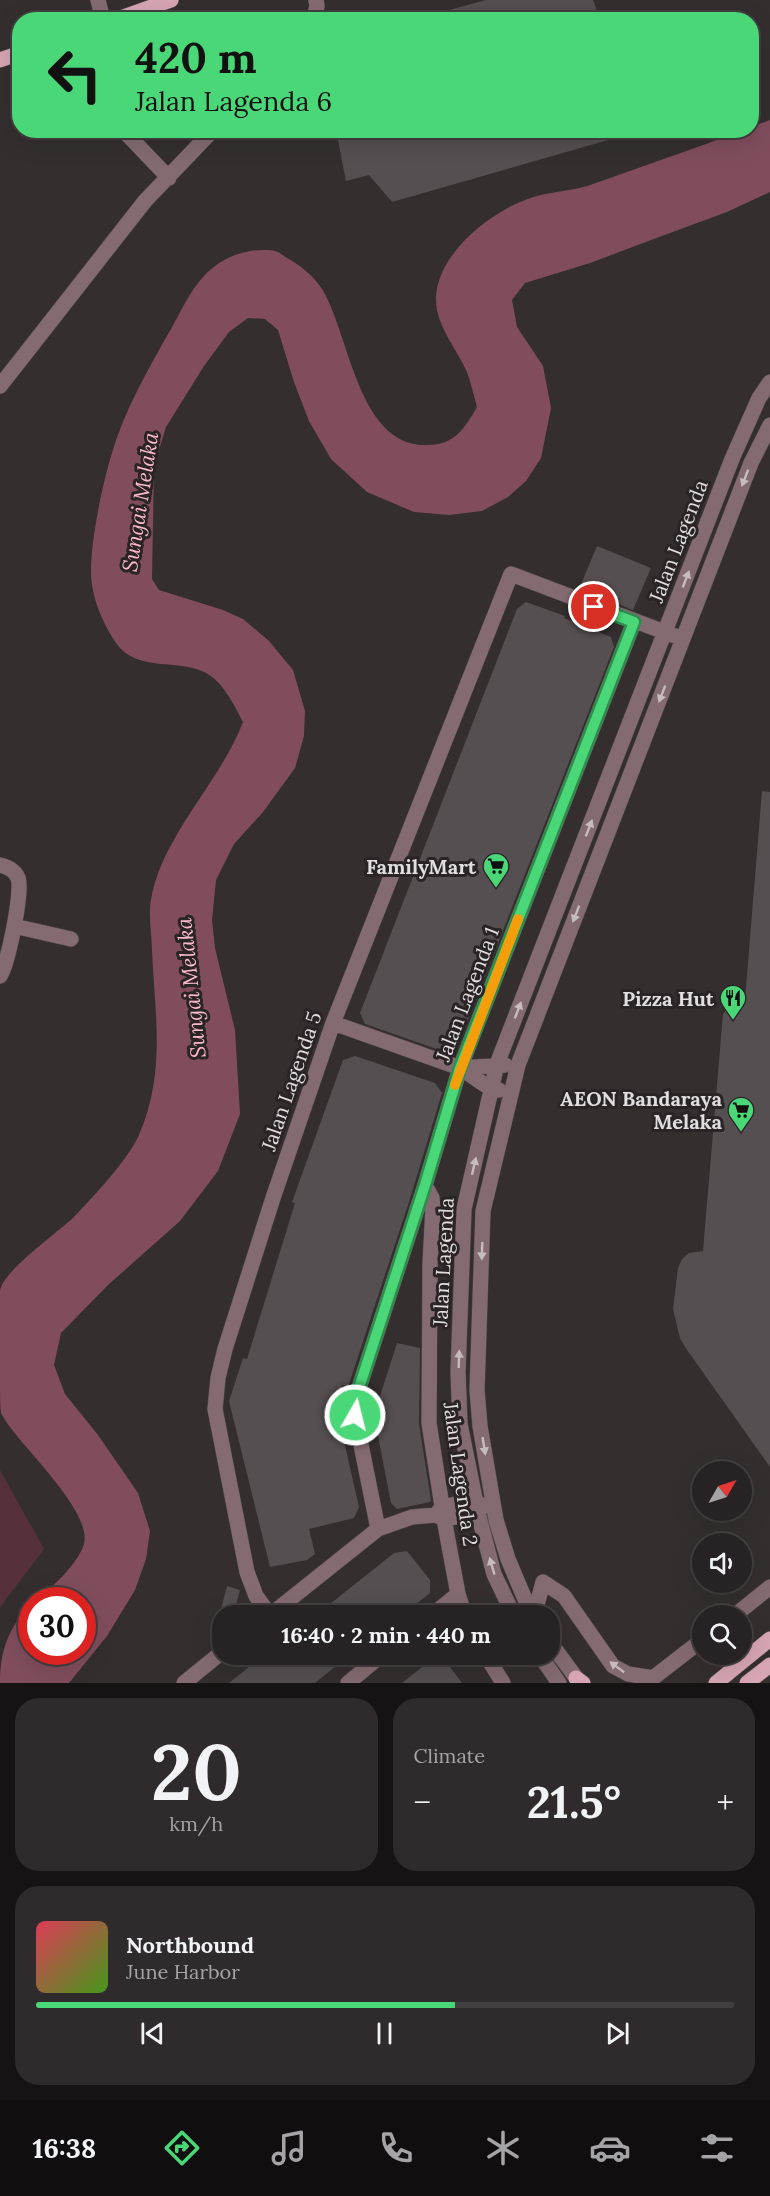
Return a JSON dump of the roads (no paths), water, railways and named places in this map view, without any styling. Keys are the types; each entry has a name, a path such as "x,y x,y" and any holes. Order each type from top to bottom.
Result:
{"main road":[{"path":"137,12 171,0"},
{"path":"716,1683 770,1639"},
{"path":"747,1683 770,1665"}],"street":[{"path":"131,138 169,178"},
{"path":"0,386 145,201 206,138"},
{"name":"Jalan Lagenda","path":"509,1605 494,1574 463,1444 458,1398 464,1209 497,1064 732,459 759,398 770,382"},
{"name":"Jalan Lagenda","path":"528,1605 507,1559 496,1520 480,1426 477,1390 483,1211 518,1065 752,463 770,425"},
{"name":"Jalan Lagenda 5","path":"262,1605 256,1596 247,1572 215,1409 218,1378 273,1198 333,1023 511,574 634,622"},
{"path":"634,622 683,639"},
{"name":"Jalan Lagenda 1","path":"378,1529 355,1415 357,1394 425,1185 460,1068 634,622"},
{"path":"0,976 4,969 14,926 20,884 18,878 6,867"},
{"path":"14,926 71,939"},
{"path":"333,1023 460,1068 491,1089 511,1091"},
{"path":"460,1068 497,1064 518,1065"},
{"name":"Jalan Lagenda 2","path":"425,1185 432,1198 429,1423 441,1514 462,1605"},
{"path":"405,1246 420,1254 430,1264"},
{"path":"478,1507 490,1488"},
{"path":"282,1605 378,1529 412,1517 478,1507 496,1520"},
{"path":"536,1605 543,1582 564,1596 613,1666 628,1674 653,1678 692,1648"},
{"path":"748,1605 770,1587"},
{"path":"444,1605 458,1594"},
{"path":"560,1655 580,1681"},
{"path":"184,1683 212,1661"},
{"path":"348,1683 370,1665"},
{"path":"492,1665 503,1683"},
{"path":"547,1665 559,1683"}],"water":[{"name":"Sungai Melaka","path":"770,120 770,192 727,212 590,263 525,283 512,300 517,327 543,366 551,408 541,458 526,481 508,497 482,511 449,515 414,512 367,492 331,459 309,421 278,330 265,319 248,318 229,332 204,366 166,427 154,466 152,579 159,590 223,610 243,619 269,641 293,670 305,711 304,736 295,768 263,812 234,844 216,880 212,920 215,948 235,1030 240,1114 218,1171 180,1221 108,1285 61,1333 54,1365 65,1394 98,1435 138,1493 150,1531 146,1559 135,1590 96,1650 96,1587 51,1587 63,1576 83,1547 84,1532 78,1516 53,1478 9,1426 1,1413 0,1292 2,1284 19,1264 73,1218 99,1190 127,1156 139,1135 153,1089 156,1066 151,900 166,854 221,766 243,722 223,688 206,673 184,666 146,662 125,652 116,643 106,626 95,599 91,558 101,498 116,439 137,391 186,301 204,276 218,264 234,255 272,250 301,267 320,286 330,306 358,383 370,407 385,427 403,441 427,445 445,442 463,429 477,407 467,372 442,326 436,297 439,281 446,266 455,251 467,238 496,215 525,200 587,186 722,138 759,138 759,124"},
{"path":"18,1619 18,1665 84,1665 69,1683 0,1683 4,1650"}],"place":[{"name":"FamilyMart","path":"496,889"},
{"name":"Pizza Hut","path":"733,1021"},
{"name":"AEON Bandaraya Melaka","path":"741,1133"}]}
